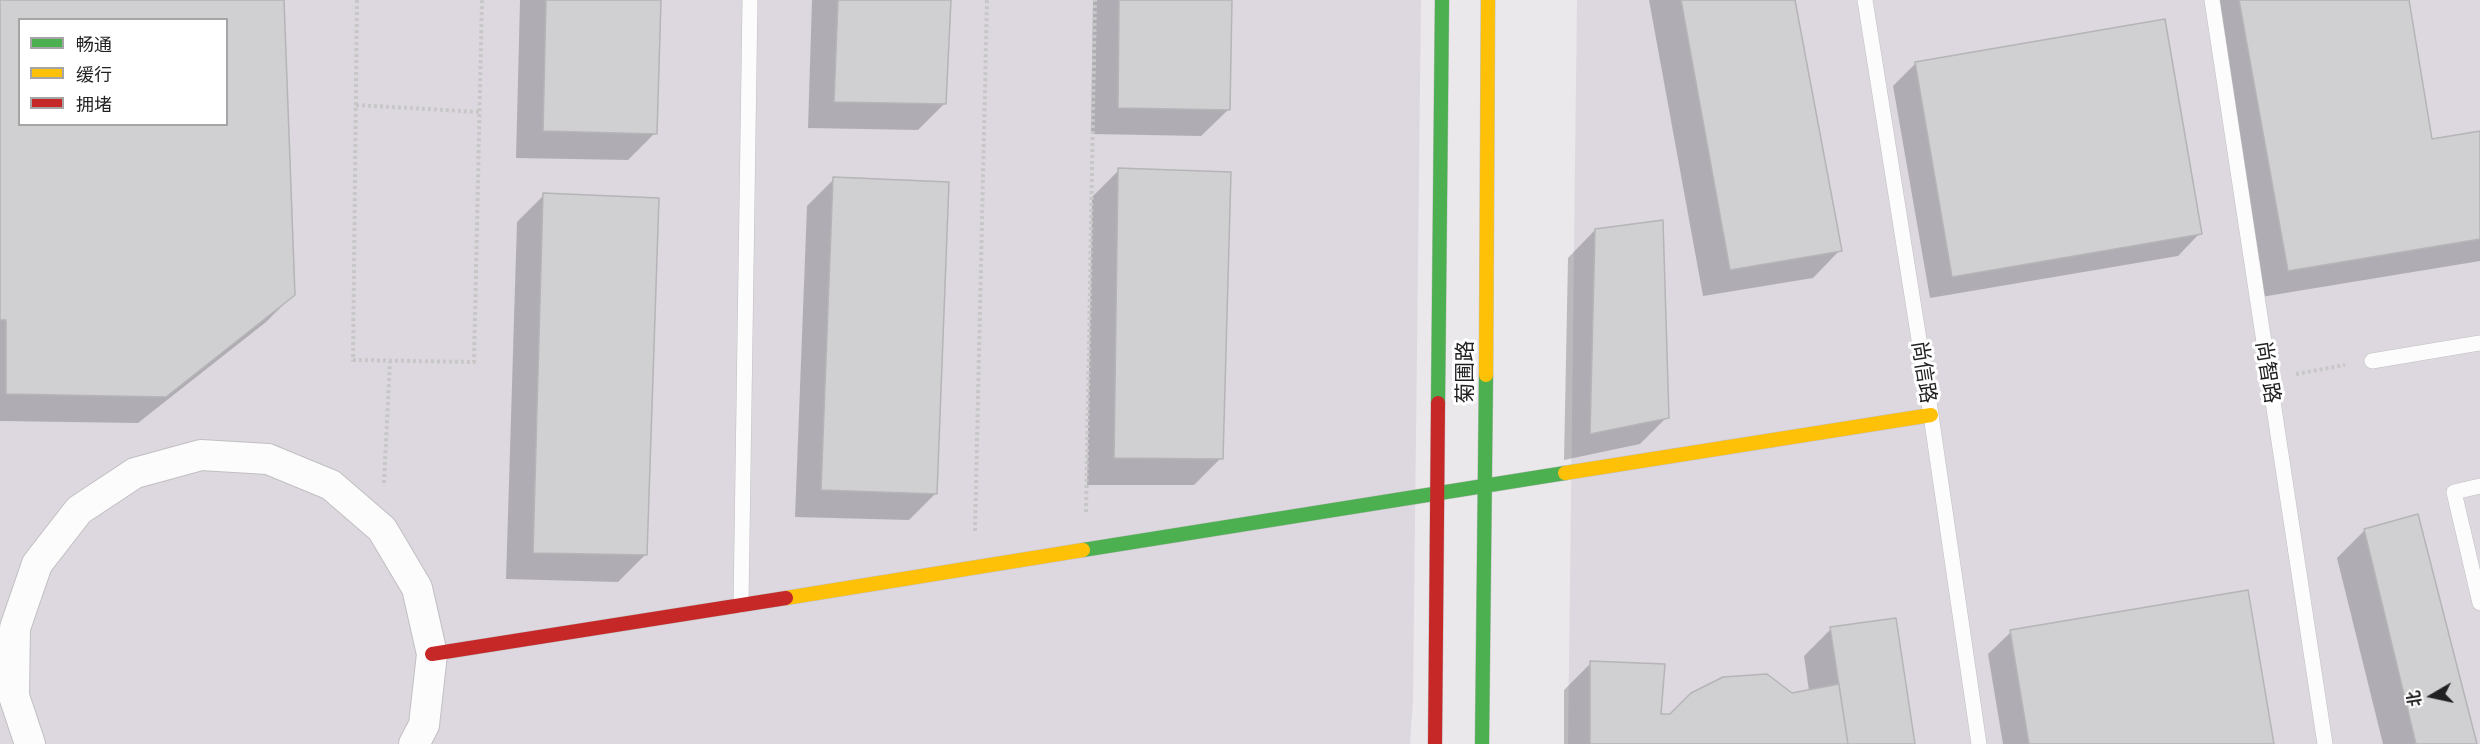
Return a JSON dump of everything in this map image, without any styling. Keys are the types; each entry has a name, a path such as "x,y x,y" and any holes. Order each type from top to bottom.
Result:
{"street":[{"name":"菊圃路","path":"1435,744 1442,0"},
{"name":"菊圃路","path":"1482,744 1486,488 1488,0"},
{"path":"432,654 1486,488 1930,415"},
{"path":"30,744 7,696 15,628 37,564 79,510 135,473 201,455 268,459 331,485 382,529 417,588 432,654 424,725 414,744"}],"lane":[{"path":"741,605 750,0"},
{"name":"尚信路","path":"1865,0 1979,744"},
{"name":"尚智路","path":"2212,0 2325,744"},
{"path":"2372,361 2480,343"},
{"path":"2480,486 2454,492 2480,603"}],"path":[{"path":"357,0 352,360 474,362 482,0"},
{"path":"974,568 987,0"},
{"path":"1085,550 1095,0"},
{"path":"356,105 479,112"},
{"path":"382,529 390,361"},
{"path":"2269,378 2372,361"}],"shaded area":[{"path":"0,0 1421,0 1413,699 1410,744 0,744"},
{"path":"1577,0 2480,0 2480,744 1568,744"}],"building":[{"path":"0,0 284,0 295,295 166,397 6,394 6,320 0,320"},
{"path":"546,0 661,0 657,134 543,131"},
{"path":"838,0 951,0 946,104 834,102"},
{"path":"1119,0 1232,0 1230,110 1118,108"},
{"path":"1681,0 1795,0 1842,251 1730,270"},
{"path":"2239,0 2409,0 2432,139 2480,131 2480,239 2288,271"},
{"path":"2165,19 2202,234 1952,277 1915,62"},
{"path":"1118,168 1231,172 1223,459 1114,458"},
{"path":"833,177 949,182 937,494 821,490"},
{"path":"543,193 659,198 647,555 533,553"},
{"path":"1663,220 1669,418 1590,434 1595,229"},
{"path":"2418,514 2477,744 2416,744 2364,529"},
{"path":"2248,590 2274,744 2029,744 2010,630"},
{"path":"1896,618 1915,744 1848,744 1830,627"},
{"path":"1590,661 1665,664 1661,714 1670,714 1691,693 1723,677 1767,674 1792,693 1839,684 1848,744 1590,744"}],"traffic: fast":[{"path":"1438,403 1442,0"},
{"path":"1482,744 1486,375"},
{"path":"1083,550 1565,473"}],"traffic: slow":[{"path":"1486,375 1488,0"},
{"path":"1565,473 1931,415"},
{"path":"786,598 1083,550"}],"traffic: jam":[{"path":"1435,744 1438,403"},
{"path":"432,654 786,598"}]}
